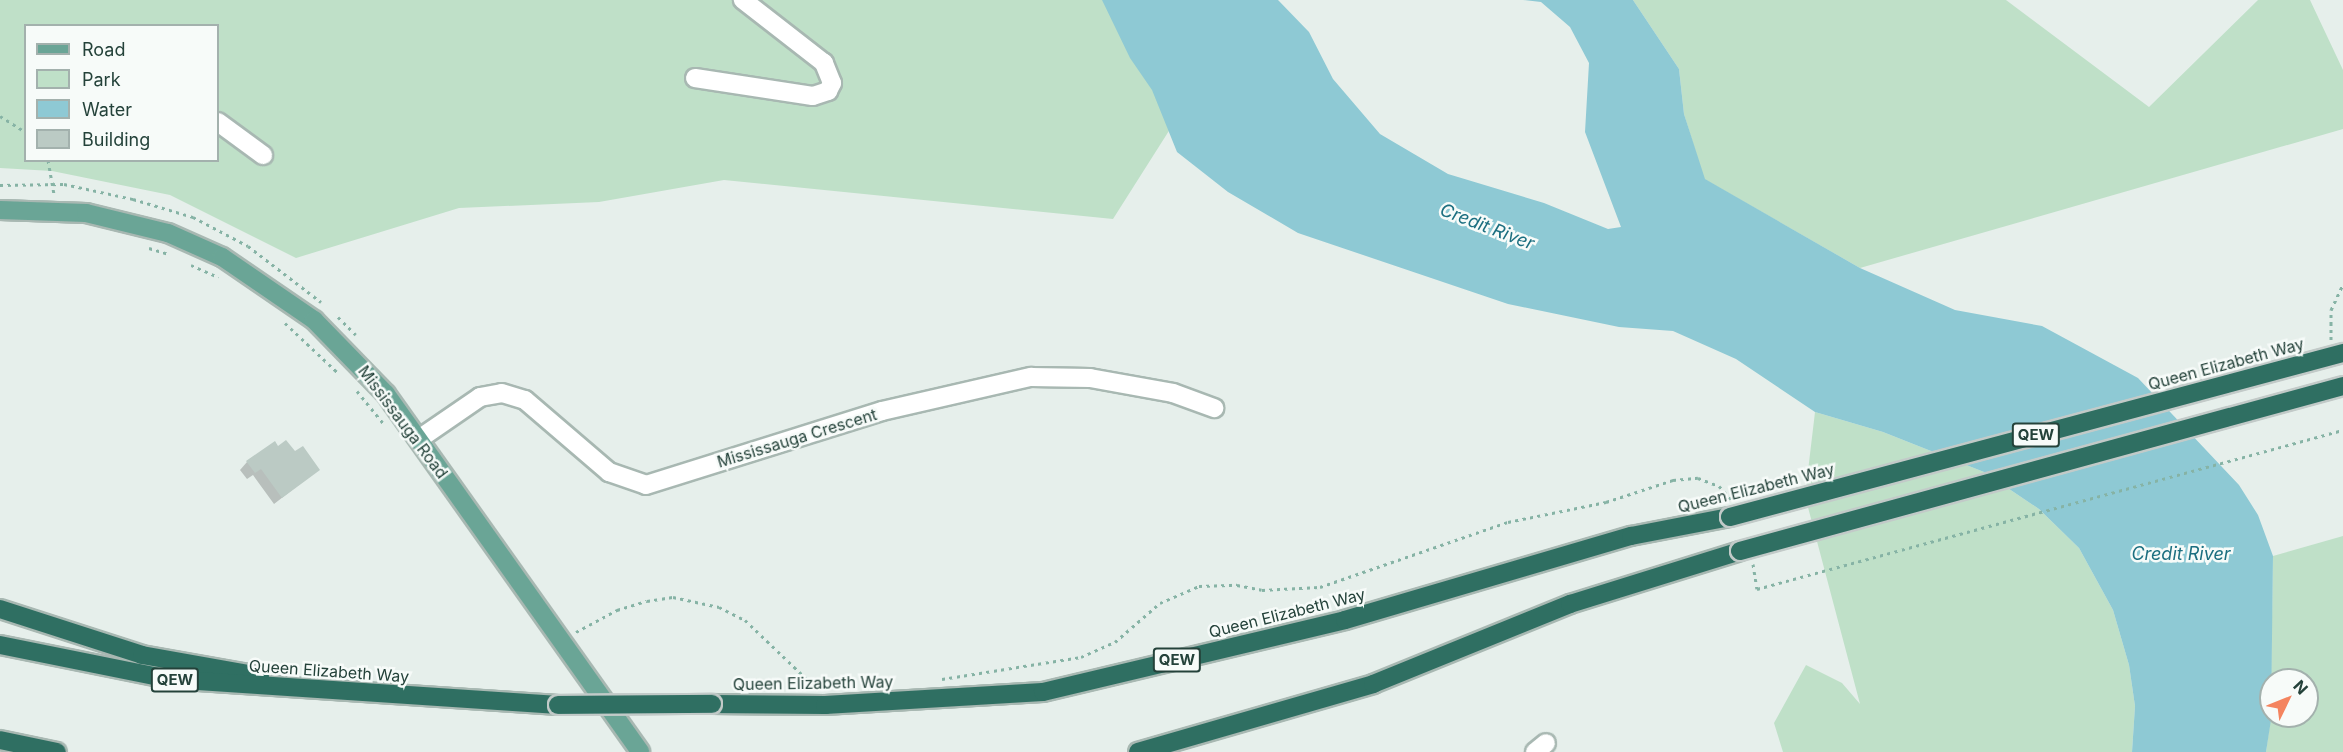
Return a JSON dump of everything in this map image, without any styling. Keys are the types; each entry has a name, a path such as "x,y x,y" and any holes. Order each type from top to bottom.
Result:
{"highway":[{"name":"Queen Elizabeth Way","path":"0,645 168,679 558,705 825,705 1043,692 1346,620 1631,536 1733,512 2343,353"},
{"name":"QEW","path":"1138,752 1373,684 1570,604 2343,386"},
{"path":"0,609 142,655 354,693"},
{"path":"0,740 57,752"}],"main road":[{"name":"Mississauga Road","path":"0,210 86,213 168,233 222,257 269,286 348,351 419,439 640,752"}],"street":[{"path":"695,78 813,96 828,91 832,83 824,63 743,0"},
{"path":"219,123 263,155"},
{"name":"Mississauga Crescent","path":"419,439 480,397 502,393 525,400 609,472 646,485 882,411 1031,377 1090,378 1173,393 1214,408"}],"path":[{"path":"0,116 24,131"},
{"path":"48,162 55,211"},
{"path":"140,245 173,256"},
{"path":"182,260 220,278"},
{"path":"282,321 343,378"},
{"path":"350,385 385,425"},
{"path":"1745,553 1757,589 2343,429"},
{"path":"933,680 1082,657 1115,642 1160,603 1199,586 1237,585 1262,590 1320,587 1508,522 1606,502 1673,480 1698,478 1719,486 1733,512"},
{"path":"561,640 617,610 673,597 719,607 745,620 811,683 832,688"}],"green space":[{"path":"0,0 1252,0 1113,219 724,180 599,202 459,208 296,258 170,195 52,171 0,168"},
{"path":"1633,0 2006,0 2149,107 2258,0 2310,0 2343,70 2343,129 1860,268 1704,179 1684,114 1679,69"},
{"path":"1815,412 1883,432 1984,472 2039,509 2079,548 2113,610 2129,665 2135,706 2132,752 1783,752 1774,723 1806,665 1842,683 1860,704 1805,496"},
{"path":"2343,536 2343,752 2266,752 2269,728 2319,728 2319,668 2271,668 2273,556"}],"water":[{"name":"Credit River","path":"1102,0 1278,0 1309,32 1333,79 1380,134 1448,174 1544,203 1608,229 1621,227 1585,132 1589,63 1570,27 1541,2 1523,0 1633,0 1679,69 1684,114 1705,179 1860,268 1955,310 2042,326 2138,378 2239,485 2258,515 2273,556 2272,668 2259,668 2259,728 2270,728 2266,752 2132,752 2135,706 2129,665 2113,610 2079,548 2039,509 1984,472 1883,432 1815,412 1736,359 1673,331 1619,327 1508,304 1298,233 1228,192 1177,152 1152,90 1130,58"}],"building":[{"path":"286,440 295,451 303,446 320,470 282,498 261,469 255,473 246,461 275,441 278,446"}]}
